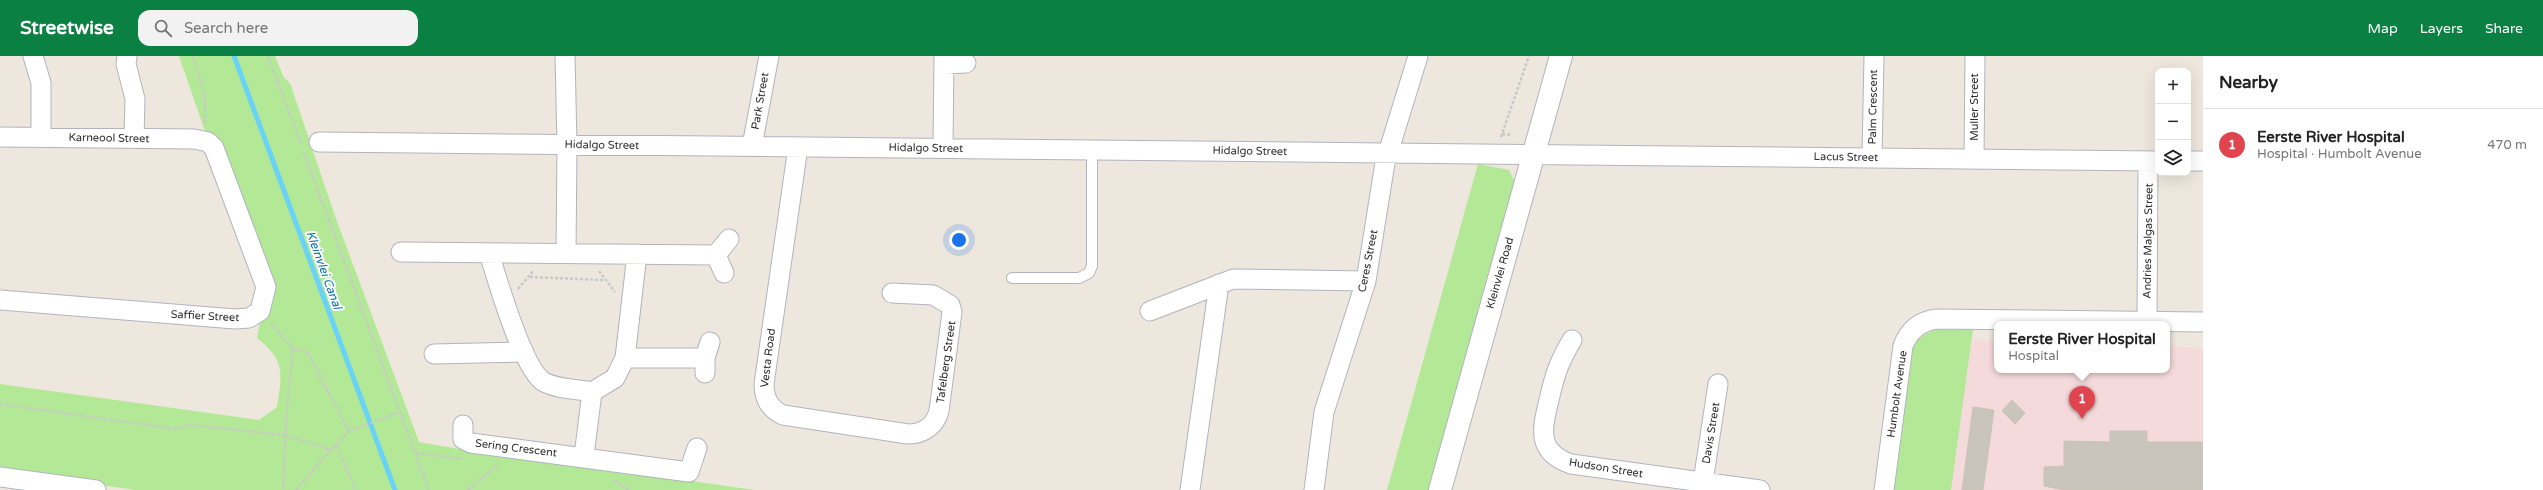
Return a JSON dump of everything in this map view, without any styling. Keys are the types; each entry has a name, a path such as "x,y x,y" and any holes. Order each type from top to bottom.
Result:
{"street":[{"path":"33,56 41,84 42,137"},
{"path":"127,56 126,64 135,99 134,138"},
{"path":"564,56 567,144 566,254"},
{"name":"Park Street","path":"752,146 769,56"},
{"name":"Ceres Street","path":"1314,490 1324,412 1366,281 1385,163 1390,152 1418,56"},
{"name":"Kleinvlei Road","path":"1440,490 1561,56"},
{"name":"Palm Crescent","path":"1872,158 1874,56"},
{"name":"Muller Street","path":"1974,158 1975,56"},
{"path":"944,148 944,60 966,63"},
{"name":"Karneool Street","path":"0,137 194,139 208,142 214,148 264,279 266,287 260,311"},
{"name":"Hidalgo Street","path":"319,142 1533,154"},
{"name":"Vesta Road","path":"798,147 764,384 765,396 772,408 783,415 908,434 928,429"},
{"name":"Lacus Street","path":"1533,154 2153,161"},
{"name":"Andries Malgas Street","path":"2147,321 2153,161"},
{"path":"2191,161 2203,161"},
{"path":"401,252 716,255 730,239"},
{"path":"489,253 505,302 530,366 543,382 592,392 615,378 625,358 637,254"},
{"path":"716,255 724,273"},
{"path":"1150,311 1219,284 1241,278 1366,281"},
{"path":"1190,490 1219,284"},
{"name":"Tafelberg Street","path":"892,293 933,294 950,305 952,312 939,411 928,429"},
{"name":"Saffier Street","path":"0,300 235,319 249,318 260,311"},
{"name":"Humbolt Avenue","path":"1884,490 1903,346 1910,332 1922,323 1937,319 2077,321"},
{"name":"Humbolt Avenue","path":"2170,322 2203,322"},
{"name":"Hudson Street","path":"1572,340 1557,366 1542,431 1546,444 1554,455 1571,464 1760,490"},
{"path":"434,354 524,352"},
{"path":"625,358 707,358"},
{"name":"Davis Street","path":"1703,482 1718,384"},
{"path":"584,456 592,392"},
{"name":"Sering Crescent","path":"463,425 462,436 466,441 584,456 689,472 697,448"},
{"path":"0,477 96,490"}],"lane":[{"path":"1012,278 1079,278 1089,273 1092,266 1092,149"}],"path":[{"path":"193,56 205,96 205,123 194,139"},
{"path":"268,56 429,490"},
{"path":"1500,144 1529,56"},
{"path":"505,302 530,277 544,254"},
{"path":"587,254 604,280 631,310"},
{"path":"530,277 604,280"},
{"path":"260,311 293,349 307,352 349,431"},
{"path":"283,490 285,435 293,349"},
{"path":"0,404 176,429 189,425 285,435 331,450"},
{"path":"296,490 349,431 400,412"},
{"path":"336,444 356,490"},
{"path":"468,490 504,460 506,446"}],"shaded area":[{"path":"1971,340 1994,341 1994,373 2170,373 2170,346 2203,348 2203,490 1951,490"}],"green space":[{"path":"179,56 275,56 284,78 290,83 335,216 419,442 459,449 462,446 690,477 692,481 754,490 136,490 0,471 0,384 259,420 277,407 281,376 280,368 273,354 257,338 260,321 271,309 275,291 273,281 226,153 223,148 206,134"},
{"path":"1478,164 1509,170 1515,182 1430,490 1387,490"},
{"path":"1936,328 1973,329 1951,490 1891,490 1910,353 1918,339"}],"building":[{"path":"2012,400 2025,413 2015,424 2002,411"},
{"path":"1973,407 1994,410 1983,490 1962,490"},
{"path":"2110,431 2147,431 2147,442 2203,442 2203,490 2064,490 2044,486 2044,467 2064,466 2064,441 2110,442"}],"waterway":[{"name":"Kleinvlei Canal","path":"234,56 395,490"}],"place":[{"name":"Eerste River Hospital","path":"2082,419"}]}
